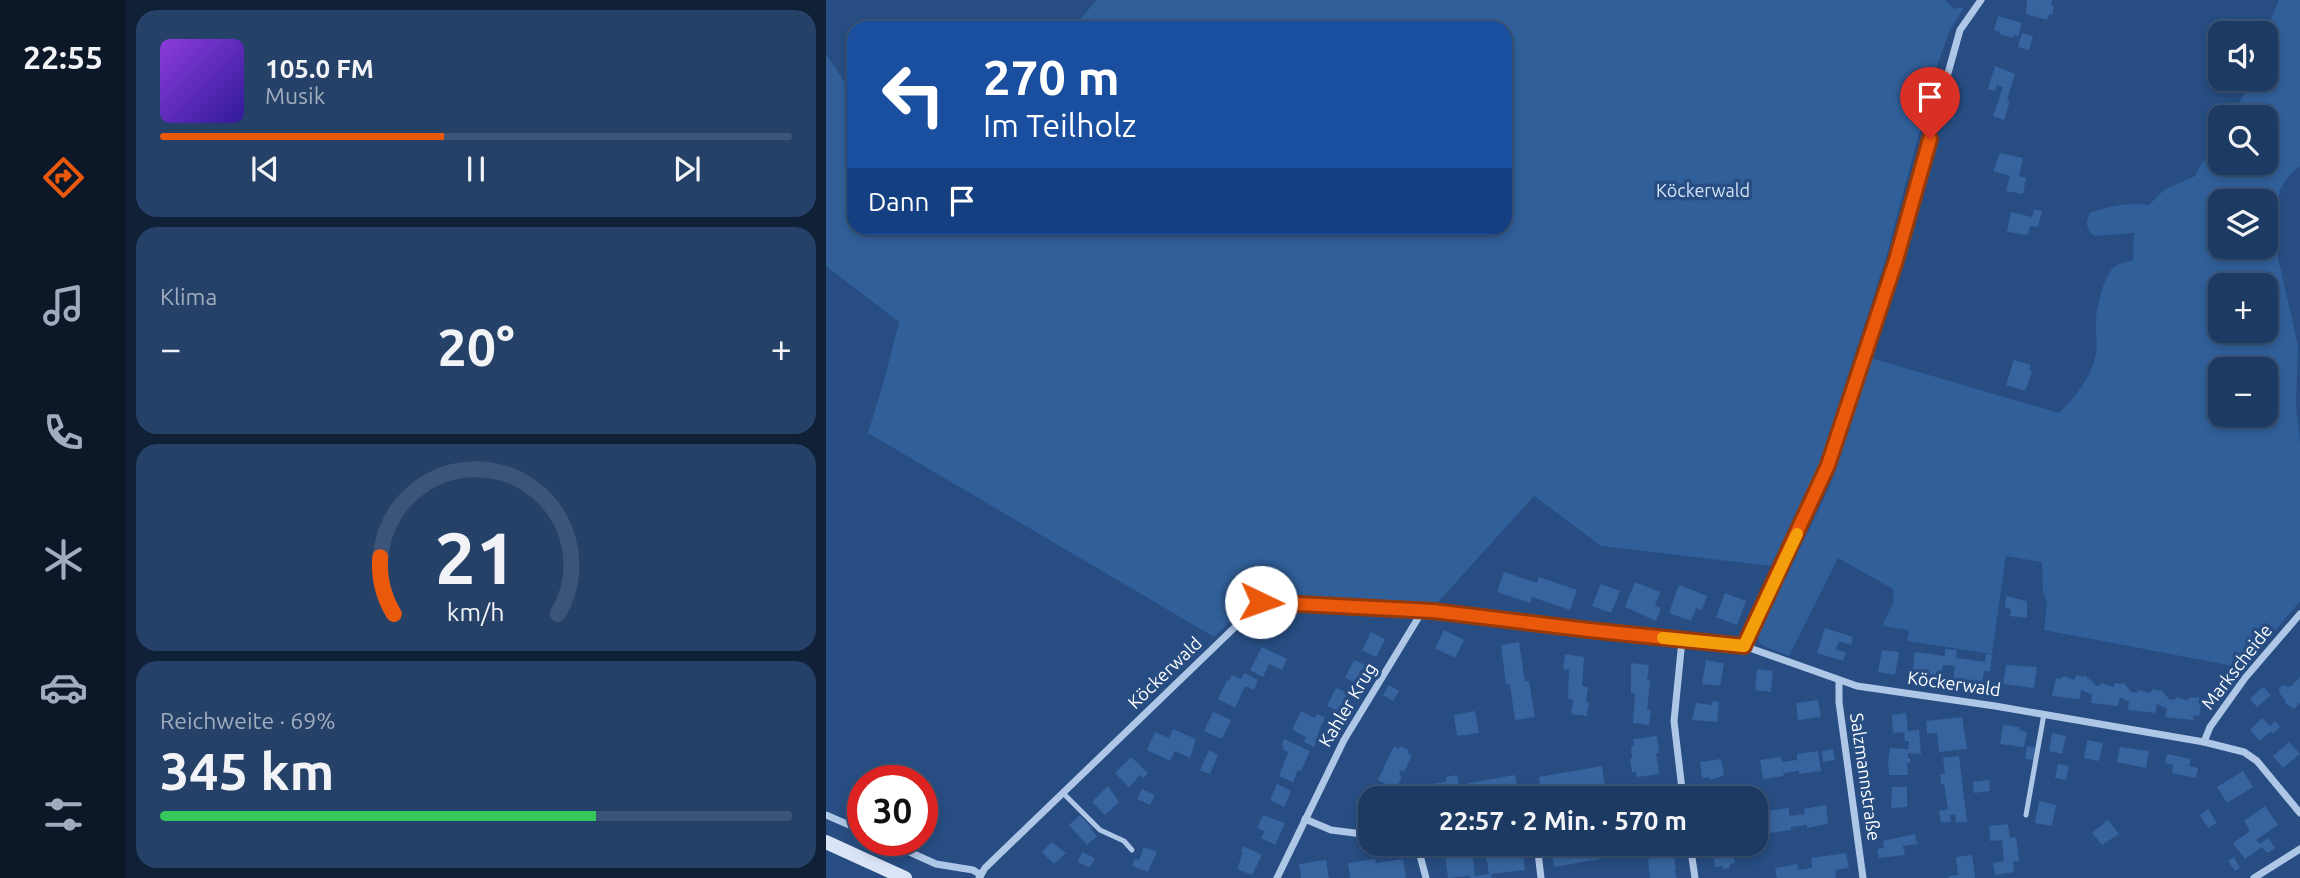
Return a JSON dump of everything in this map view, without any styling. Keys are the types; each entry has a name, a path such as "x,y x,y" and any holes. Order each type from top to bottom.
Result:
{"main road":[{"path":"826,842 905,878"}],"street":[{"path":"1744,646 1828,465 1896,260 1960,30 1981,0"},
{"name":"Köckerwald","path":"980,876 985,868 1261,602 1423,610 1744,646 1857,686 2045,714 2235,749 2250,755 2300,813"},
{"name":"Kahler Krug","path":"1277,878 1344,740 1423,610"},
{"name":"Markscheide","path":"2204,743 2210,727 2245,678 2300,614"},
{"path":"1682,640 1674,729 1682,786"},
{"name":"Salzmannstraße","path":"1839,681 1839,702 1863,878"},
{"path":"826,814 847,824"},
{"path":"1305,819 1331,830 1358,833"},
{"path":"2253,878 2300,849"},
{"path":"918,856 936,864 972,870 980,876"},
{"path":"1420,856 1426,878"},
{"path":"1538,856 1541,878"},
{"path":"1692,856 1695,878"}],"lane":[{"path":"2026,815 2045,714"},
{"path":"1063,793 1100,830 1124,841 1132,850"}],"green space":[{"name":"Köckerwald","path":"1097,0 1945,0 1954,9 1964,7 1949,32 1937,66 1885,261 1819,465 1771,566 1601,546 1534,496 1430,611 1253,599 1214,637 868,433 899,322 826,266 826,54 847,86 847,235 1512,235 1512,21 1078,21"},
{"path":"2279,0 2300,0 2300,166 2280,189 2278,206 2278,189 2208,189 2208,259 2278,257 2298,346 2296,405 2300,443 2300,601 2244,668 2044,630 2047,601 2043,593 2042,562 2006,556 1992,654 1907,641 1909,630 1882,626 1894,601 1893,589 1838,558 1789,656 1759,643 1758,635 1830,486 1871,358 2059,413 2082,386 2094,362 2098,306 2108,275 2117,265 2133,260 2134,233 2096,236 2090,233 2088,228 2090,213 2120,205 2149,205 2164,190 2195,176 2202,162 2208,158 2208,175 2278,175 2278,105 2238,105 2246,91 2278,91 2278,21 2270,21"}],"building":[{"path":"2027,0 2052,0 2052,15 2049,14 2047,20 2026,14"},
{"path":"1998,16 2022,23 2018,37 1999,34 2000,32 1994,30"},
{"path":"2022,33 2033,36 2029,50 2018,47"},
{"path":"1995,66 2015,74 2004,120 1993,116 2003,87 1997,85 1995,91 1988,89"},
{"path":"2000,153 2023,158 2019,176 2026,178 2023,194 2006,191 2010,176 1993,171"},
{"path":"2034,209 2042,211 2038,227 2030,226 2028,235 2007,232 2011,212 2032,217"},
{"path":"2014,360 2031,365 2029,370 2032,371 2025,391 2006,385"},
{"path":"1504,572 1537,583 1539,577 1577,590 1570,610 1532,597 1530,603 1497,592"},
{"path":"1635,582 1660,592 1655,606 1661,608 1656,621 1625,607"},
{"path":"1601,584 1620,591 1611,613 1592,606"},
{"path":"1679,585 1707,596 1702,610 1696,608 1691,621 1669,613"},
{"path":"1725,593 1746,601 1737,625 1716,617"},
{"path":"2006,596 2027,601 2027,618 2010,616 2011,609 2005,608"},
{"path":"1825,628 1853,637 1851,645 1839,641 1836,650 1846,652 1843,661 1817,653"},
{"path":"1444,630 1464,640 1455,658 1435,648"},
{"path":"1371,632 1385,639 1376,657 1362,650"},
{"path":"1519,642 1525,682 1529,681 1535,717 1515,720 1510,684 1506,685 1501,645"},
{"path":"1262,647 1287,659 1282,670 1269,664 1263,677 1250,670"},
{"path":"1945,649 1957,650 1956,658 1985,662 1986,654 1992,655 1990,671 1984,671 1982,686 1953,682 1955,666 1943,665 1941,680 1912,676 1915,652 1945,656"},
{"path":"1882,650 1899,652 1895,675 1878,672"},
{"path":"1565,654 1584,657 1582,686 1588,687 1587,716 1571,714 1573,700 1568,699 1569,670 1563,669"},
{"path":"1354,660 1368,666 1360,685 1345,678"},
{"path":"1706,660 1724,663 1720,686 1702,684"},
{"path":"1631,663 1649,665 1649,725 1633,723 1635,693 1631,693"},
{"path":"2006,665 2037,667 2034,688 2003,684"},
{"path":"1757,669 1773,671 1771,692 1755,690"},
{"path":"1244,673 1258,680 1254,690 1245,686 1235,708 1218,699 1232,675 1241,679"},
{"path":"2077,675 2084,675 2094,685 2099,686 2102,683 2113,687 2115,683 2123,682 2131,692 2136,693 2139,690 2150,693 2153,689 2160,689 2169,699 2174,700 2177,697 2187,701 2190,697 2197,696 2202,700 2199,716 2194,715 2193,720 2165,717 2167,709 2157,704 2155,713 2128,710 2129,702 2120,697 2118,706 2091,703 2092,695 2081,690 2080,699 2052,696 2056,678 2064,676 2074,680"},
{"path":"2300,677 2300,703 2294,709 2285,703 2279,689 2282,685 2290,687"},
{"path":"1389,685 1399,691 1393,701 1383,695"},
{"path":"2263,687 2271,695 2257,707 2250,699"},
{"path":"1336,688 1351,694 1342,713 1327,706"},
{"path":"1818,700 1821,717 1798,720 1796,703"},
{"path":"1712,701 1719,702 1717,722 1692,720 1696,703 1712,705"},
{"path":"1301,711 1315,718 1317,714 1325,717 1314,747 1304,742 1306,737 1292,730"},
{"path":"1475,711 1479,733 1457,736 1454,715"},
{"path":"1213,712 1231,720 1222,739 1204,731"},
{"path":"1906,713 1908,731 1919,730 1921,754 1908,753 1908,775 1889,775 1890,748 1908,749 1909,741 1905,741 1904,732 1893,733 1892,715"},
{"path":"1962,717 1967,749 1939,752 1937,733 1927,734 1926,721"},
{"path":"2262,718 2270,726 2275,721 2280,727 2260,741 2250,730"},
{"path":"2003,725 2019,727 2019,730 2027,732 2024,747 2000,744"},
{"path":"1173,729 1196,739 1190,758 1175,751 1170,761 1147,750 1155,732 1169,738"},
{"path":"2052,733 2066,736 2062,754 2049,751"},
{"path":"1657,736 1659,774 1637,777 1636,772 1632,772 1630,759 1633,739"},
{"path":"1284,739 1310,751 1293,782 1279,776 1288,752 1282,745"},
{"path":"2087,740 2103,743 2099,761 2084,758"},
{"path":"2289,742 2300,754 2283,768 2273,756"},
{"path":"1394,746 1409,750 1408,753 1412,755 1404,772 1401,770 1399,775 1402,777 1398,786 1390,786 1378,780"},
{"path":"2027,746 2035,748 2033,760 2025,759"},
{"path":"2120,747 2149,751 2146,768 2117,762"},
{"path":"1833,749 1835,760 1823,762 1822,751"},
{"path":"1209,750 1218,755 1210,774 1200,770"},
{"path":"1818,751 1821,771 1783,773 1784,776 1763,779 1760,760 1781,757 1782,762 1797,760 1797,754"},
{"path":"2167,754 2191,759 2189,766 2198,768 2196,778 2172,773 2173,765 2165,763"},
{"path":"1959,756 1967,822 1956,822 1955,814 1950,815 1951,822 1941,822 1939,811 1948,809 1940,774 1945,774 1943,758"},
{"path":"1131,757 1148,773 1143,778 1140,775 1129,787 1115,773"},
{"path":"1721,759 1724,775 1710,780 1709,777 1702,778 1700,762"},
{"path":"2058,764 2069,766 2066,780 2055,778"},
{"path":"1602,766 1605,786 1540,786 1539,777"},
{"path":"2243,771 2253,787 2227,803 2217,787"},
{"path":"1457,775 1459,786 1426,786 1446,782 1446,777"},
{"path":"1515,775 1517,786 1469,786 1469,783"},
{"path":"1989,780 1990,791 1974,793 1973,782"},
{"path":"1277,784 1291,791 1284,807 1270,800"},
{"path":"1108,786 1119,802 1105,815 1092,802"},
{"path":"1892,787 1907,787 1907,807 1891,808"},
{"path":"1142,789 1155,795 1150,805 1137,799"},
{"path":"2039,801 2056,805 2052,826 2035,823"},
{"path":"1826,805 1828,824 1807,828 1807,825 1791,827 1791,830 1770,833 1768,811 1789,808 1789,816 1805,814 1804,809"},
{"path":"2265,806 2278,825 2256,840 2260,844 2268,838 2275,848 2267,853 2262,847 2245,859 2233,843 2250,831 2244,821"},
{"path":"2208,809 2217,823 2208,828 2200,815"},
{"path":"1080,815 1097,836 1087,845 1069,825"},
{"path":"1263,815 1285,823 1275,845 1261,838 1265,831 1257,828"},
{"path":"2108,820 2119,834 2102,845 2092,833"},
{"path":"2008,824 2010,838 2016,837 2019,861 2013,862 2014,872 1995,875 1993,863 2004,861 2002,840 1990,841 1989,826"},
{"path":"1915,834 1917,844 1903,846 1905,855 1879,858 1877,849 1884,848 1883,841"},
{"path":"1052,842 1066,853 1054,864 1042,852"},
{"path":"1243,846 1262,855 1252,875 1237,869"},
{"path":"1144,847 1157,852 1148,872 1132,866 1135,859 1139,860"},
{"path":"1082,852 1095,858 1090,868 1078,862"},
{"path":"1846,853 1849,868 1835,870 1836,878 1777,878 1775,868 1797,864 1798,870 1812,868 1811,858"},
{"path":"1972,855 1975,878 1949,878 1958,875 1956,857"},
{"path":"1445,856 1473,856 1475,876 1489,874 1486,856 1523,856 1525,870 1491,874 1492,878 1448,878"},
{"path":"1552,856 1617,856 1554,867"},
{"path":"1674,856 1677,878 1650,878 1648,859"},
{"path":"1714,856 1734,856 1735,863 1730,864 1730,868 1715,867"},
{"path":"2234,857 2240,868 2235,871 2228,861"},
{"path":"1375,859 1376,863 1403,859 1406,878 1350,878 1348,863"},
{"path":"1326,860 1329,878 1301,878 1299,864"}],"slow traffic":[{"path":"1663,638 1744,646 1797,534"}],"route":[{"path":"1261,602 1433,611 1744,646 1828,465 1896,260 1930,139"}]}
